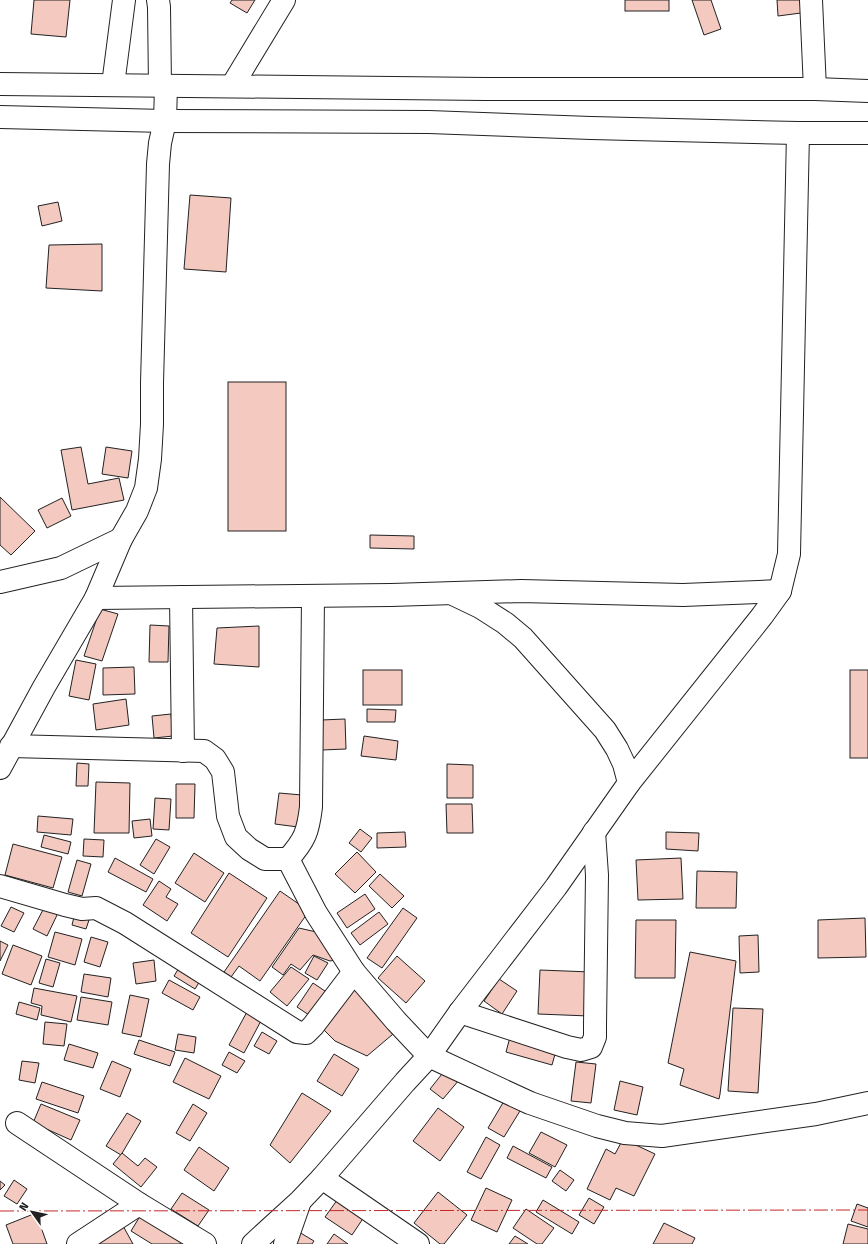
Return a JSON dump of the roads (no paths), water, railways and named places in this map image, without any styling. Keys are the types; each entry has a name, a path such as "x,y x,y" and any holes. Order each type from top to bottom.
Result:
{"street":[{"path":"113,85 124,0"},
{"path":"0,768 44,687 96,598 121,539 138,511 146,488 150,459 158,164 160,143 165,121 158,0"},
{"path":"232,86 284,0"},
{"path":"811,0 815,89"},
{"path":"0,84 486,89 815,89 868,92"},
{"path":"0,117 165,121 429,122 591,128 798,133 868,133"},
{"path":"253,1244 300,1201 322,1178 429,1056 460,1012 534,917 629,783 762,616 780,591 789,554 798,133"},
{"path":"0,582 61,568 121,539"},
{"path":"96,598 454,594 520,591 683,595 780,591"},
{"path":"454,594 480,607 505,623 523,638 605,730 617,749 624,764 629,783"},
{"path":"11,746 204,751 215,759 223,772 228,816 236,837 249,849 265,859 288,859 300,846 308,828 311,807 313,596"},
{"path":"181,597 184,751"},
{"path":"460,1012 567,1047 581,1050 591,1047 595,1037 597,875 594,832"},
{"path":"288,859 316,913 354,972 396,1022 429,1056 530,1103 597,1126 625,1133 662,1136 816,1114 868,1104"},
{"path":"0,886 65,905 82,908 96,908 125,923 297,1032 306,1033 313,1026 354,972"},
{"path":"17,1123 139,1204 205,1244"},
{"path":"322,1178 418,1244"},
{"path":"285,1244 300,1201"},
{"path":"78,1244 139,1204"}]}
